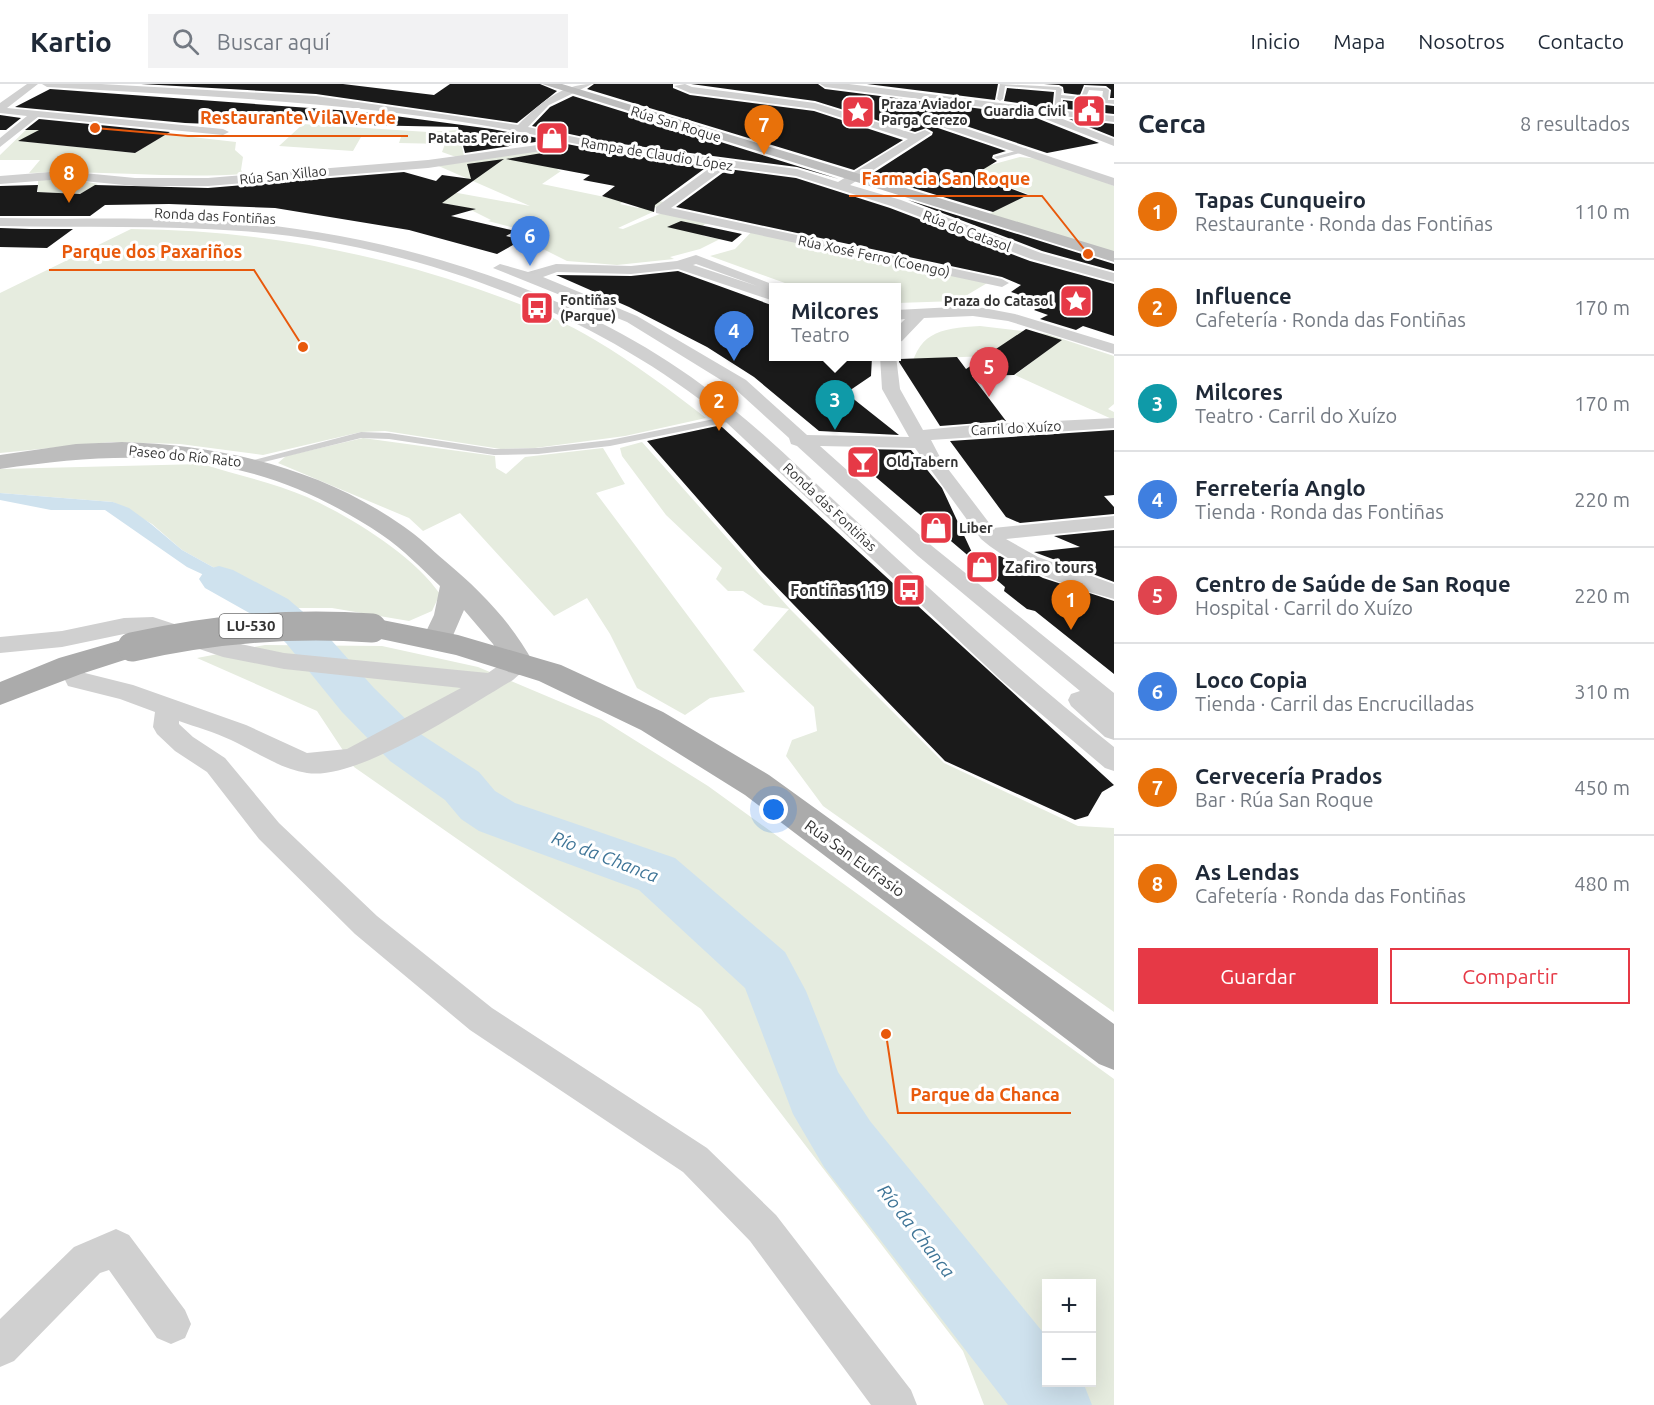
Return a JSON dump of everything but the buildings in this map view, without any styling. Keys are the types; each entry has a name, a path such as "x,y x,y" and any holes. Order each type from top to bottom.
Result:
{"main road":[{"name":"LU-530","path":"0,694 70,666 132,647 194,633 269,624 321,623 372,628 447,642 519,663"},
{"name":"Rúa San Eufrasio","path":"519,663 550,673 652,721 757,785 1114,1048"}],"street":[{"path":"0,109 33,84"},
{"name":"Rampa de Claudio López","path":"47,84 316,99 521,128 564,139 821,179"},
{"path":"186,129 231,84"},
{"name":"Rúa San Roque","path":"548,84 847,182 1114,257"},
{"path":"521,128 545,103 587,84"},
{"path":"680,84 678,86 690,90 836,111 916,138"},
{"path":"825,84 969,96 1051,114 1114,119"},
{"path":"792,103 804,92"},
{"path":"847,182 940,123 969,96"},
{"path":"0,109 34,115 223,132"},
{"path":"1051,114 1114,143"},
{"path":"0,144 34,115"},
{"path":"940,123 1026,150 1114,182"},
{"name":"Rúa San Xillao","path":"0,180 63,175 135,182 252,179 428,164 548,147 564,139"},
{"name":"Rúa Xosé Ferro (Coengo)","path":"723,164 661,210 1002,283"},
{"name":"Rúa do Catasol","path":"821,179 847,182 1036,256 1114,278"},
{"name":"Ronda das Fontiñas","path":"0,210 317,234 471,274 529,284 591,324 674,372 734,418 765,436 945,615 1110,753"},
{"name":"Ronda das Fontiñas","path":"0,222 170,212 274,219 341,232 368,232 448,252 529,284 632,319 740,384 796,442 1114,706"},
{"path":"0,215 85,216"},
{"path":"317,234 341,232"},
{"path":"973,311 983,298 1036,256"},
{"path":"529,284 556,268 631,270 679,265 696,259 769,286"},
{"path":"679,265 769,295"},
{"path":"529,284 614,323 704,376 765,436"},
{"path":"901,315 973,311 1010,317 1114,349"},
{"path":"901,334 920,313"},
{"path":"888,361 891,389 899,407 934,463 988,535 998,545 1023,557 1114,592"},
{"name":"Carril do Xuízo","path":"765,436 796,442 894,444 974,430 1114,423"},
{"path":"796,442 1114,729"},
{"name":"Paseo do Río Rato","path":"0,462 122,449 186,454 248,463 296,480 341,500 392,530 455,583 512,648 519,663"},
{"path":"988,535 1114,522"},
{"path":"455,583 447,642 474,632 483,616"},
{"path":"0,645 62,639 124,626 153,625 223,649 284,661 490,682"},
{"path":"70,666 76,680 123,692 237,732 293,759 307,763 322,763 351,758 374,748 519,663"},
{"path":"168,707 166,727 184,744 216,765 270,831 366,925 481,1019 695,1160 763,1228 896,1405"},
{"path":"0,1347 87,1260 116,1248 171,1324"}],"lane":[{"path":"1000,99 1003,84 1051,86 1059,89 1059,96 1051,114"},
{"path":"1083,99 1087,88 1106,90 1105,101"},
{"path":"1059,96 1114,102"},
{"path":"997,157 1026,150"},
{"path":"248,463 362,435 389,436 494,452 538,451 610,443 734,418"}],"shaded area":[{"path":"53,123 19,141 135,153 166,134 236,142 235,150 243,157 241,170 244,174 190,176 29,173 40,160 0,160 0,155 31,125"},
{"path":"303,124 428,132 458,130 464,156 456,157 442,152 445,144 399,143 401,137 361,137 353,151 279,146"},
{"path":"550,148 589,149 557,170 561,171 542,184 624,201 620,204 638,208 642,205 631,196 664,202 654,208 655,211 618,228 623,229 662,213 712,223 705,224 699,229 704,236 720,239 700,249 670,257 674,259 617,265 567,261 533,244 515,228 488,221 491,220 471,210 474,209 442,203 441,190 530,206 434,164"},
{"path":"906,156 965,172 1020,157 1050,160 1114,186 1114,252 989,214 1028,194 984,178 968,186 921,167 887,183 873,178"},
{"path":"38,178 66,178 98,184 80,194 38,192"},
{"path":"756,227 994,279 957,301 901,303 901,283 785,283 710,256 735,249"},
{"path":"131,229 220,233 264,238 350,253 436,275 508,300 581,332 638,367 706,418 625,436 535,448 501,449 385,431 361,432 263,455 180,444 111,442 0,453 0,293"},
{"path":"980,326 1047,334 1114,356 1114,404 1108,409 1114,412 1114,420 1015,375 1058,342 986,356 915,359 926,378 909,378 917,351 931,336 941,331"},
{"path":"363,438 495,456 496,468 506,474 525,457 603,448 625,484 596,493 745,692 710,698 685,715 637,688 610,634 587,598 554,616 460,513 423,531 409,518 278,463 286,456"},
{"path":"642,442 790,609 944,763 1078,826 1114,828 1114,1012 823,806 786,756 792,740 817,731 814,707 753,650 789,609 764,605 743,591 728,591 716,579 722,568 666,515 622,456 620,448"},
{"path":"202,464 269,483 307,497 343,515 380,538 414,565 440,594 432,611 409,621 332,608 287,608 182,550 152,524 113,502 0,493 0,469"},
{"path":"265,645 382,646 478,667 601,719 708,786 1114,1079 1114,1405 984,1405 963,1351 701,1009 354,767 317,711 197,658"}],"water":[{"path":"0,493 113,502 129,508 182,550 287,608 268,610 187,567 105,510 51,510 0,500"}],"waterway":[{"name":"Río da Chanca","path":"219,579 274,609 301,633 358,700 406,748 462,786 478,805 497,817 657,874 765,970 777,991 815,1092 847,1144 1055,1405"}],"place":[{"name":"Guardia Civil","path":"1089,111"},
{"name":"Praza Aviador Parga Cerezo","path":"858,112"},
{"name":"Restaurante Vila Verde","path":"95,128"},
{"name":"Patatas Pereiro","path":"552,138"},
{"name":"Cervecería Prados","path":"764,155"},
{"name":"As Lendas","path":"69,203"},
{"name":"Farmacia San Roque","path":"1088,254"},
{"name":"Loco Copia","path":"530,266"},
{"name":"Praza do Catasol","path":"1076,301"},
{"name":"Fontiñas (Parque)","path":"537,308"},
{"name":"Parque dos Paxariños","path":"303,347"},
{"name":"Ferretería Anglo","path":"734,361"},
{"name":"Centro de Saúde de San Roque","path":"989,397"},
{"name":"Milcores","path":"835,430"},
{"name":"Influence","path":"719,431"},
{"name":"Old Tabern","path":"863,462"},
{"name":"Liber","path":"936,528"},
{"name":"Zafiro tours","path":"982,567"},
{"name":"Fontiñas 119","path":"909,590"},
{"name":"Tapas Cunqueiro","path":"1071,630"},
{"name":"Parque da Chanca","path":"886,1034"}]}
